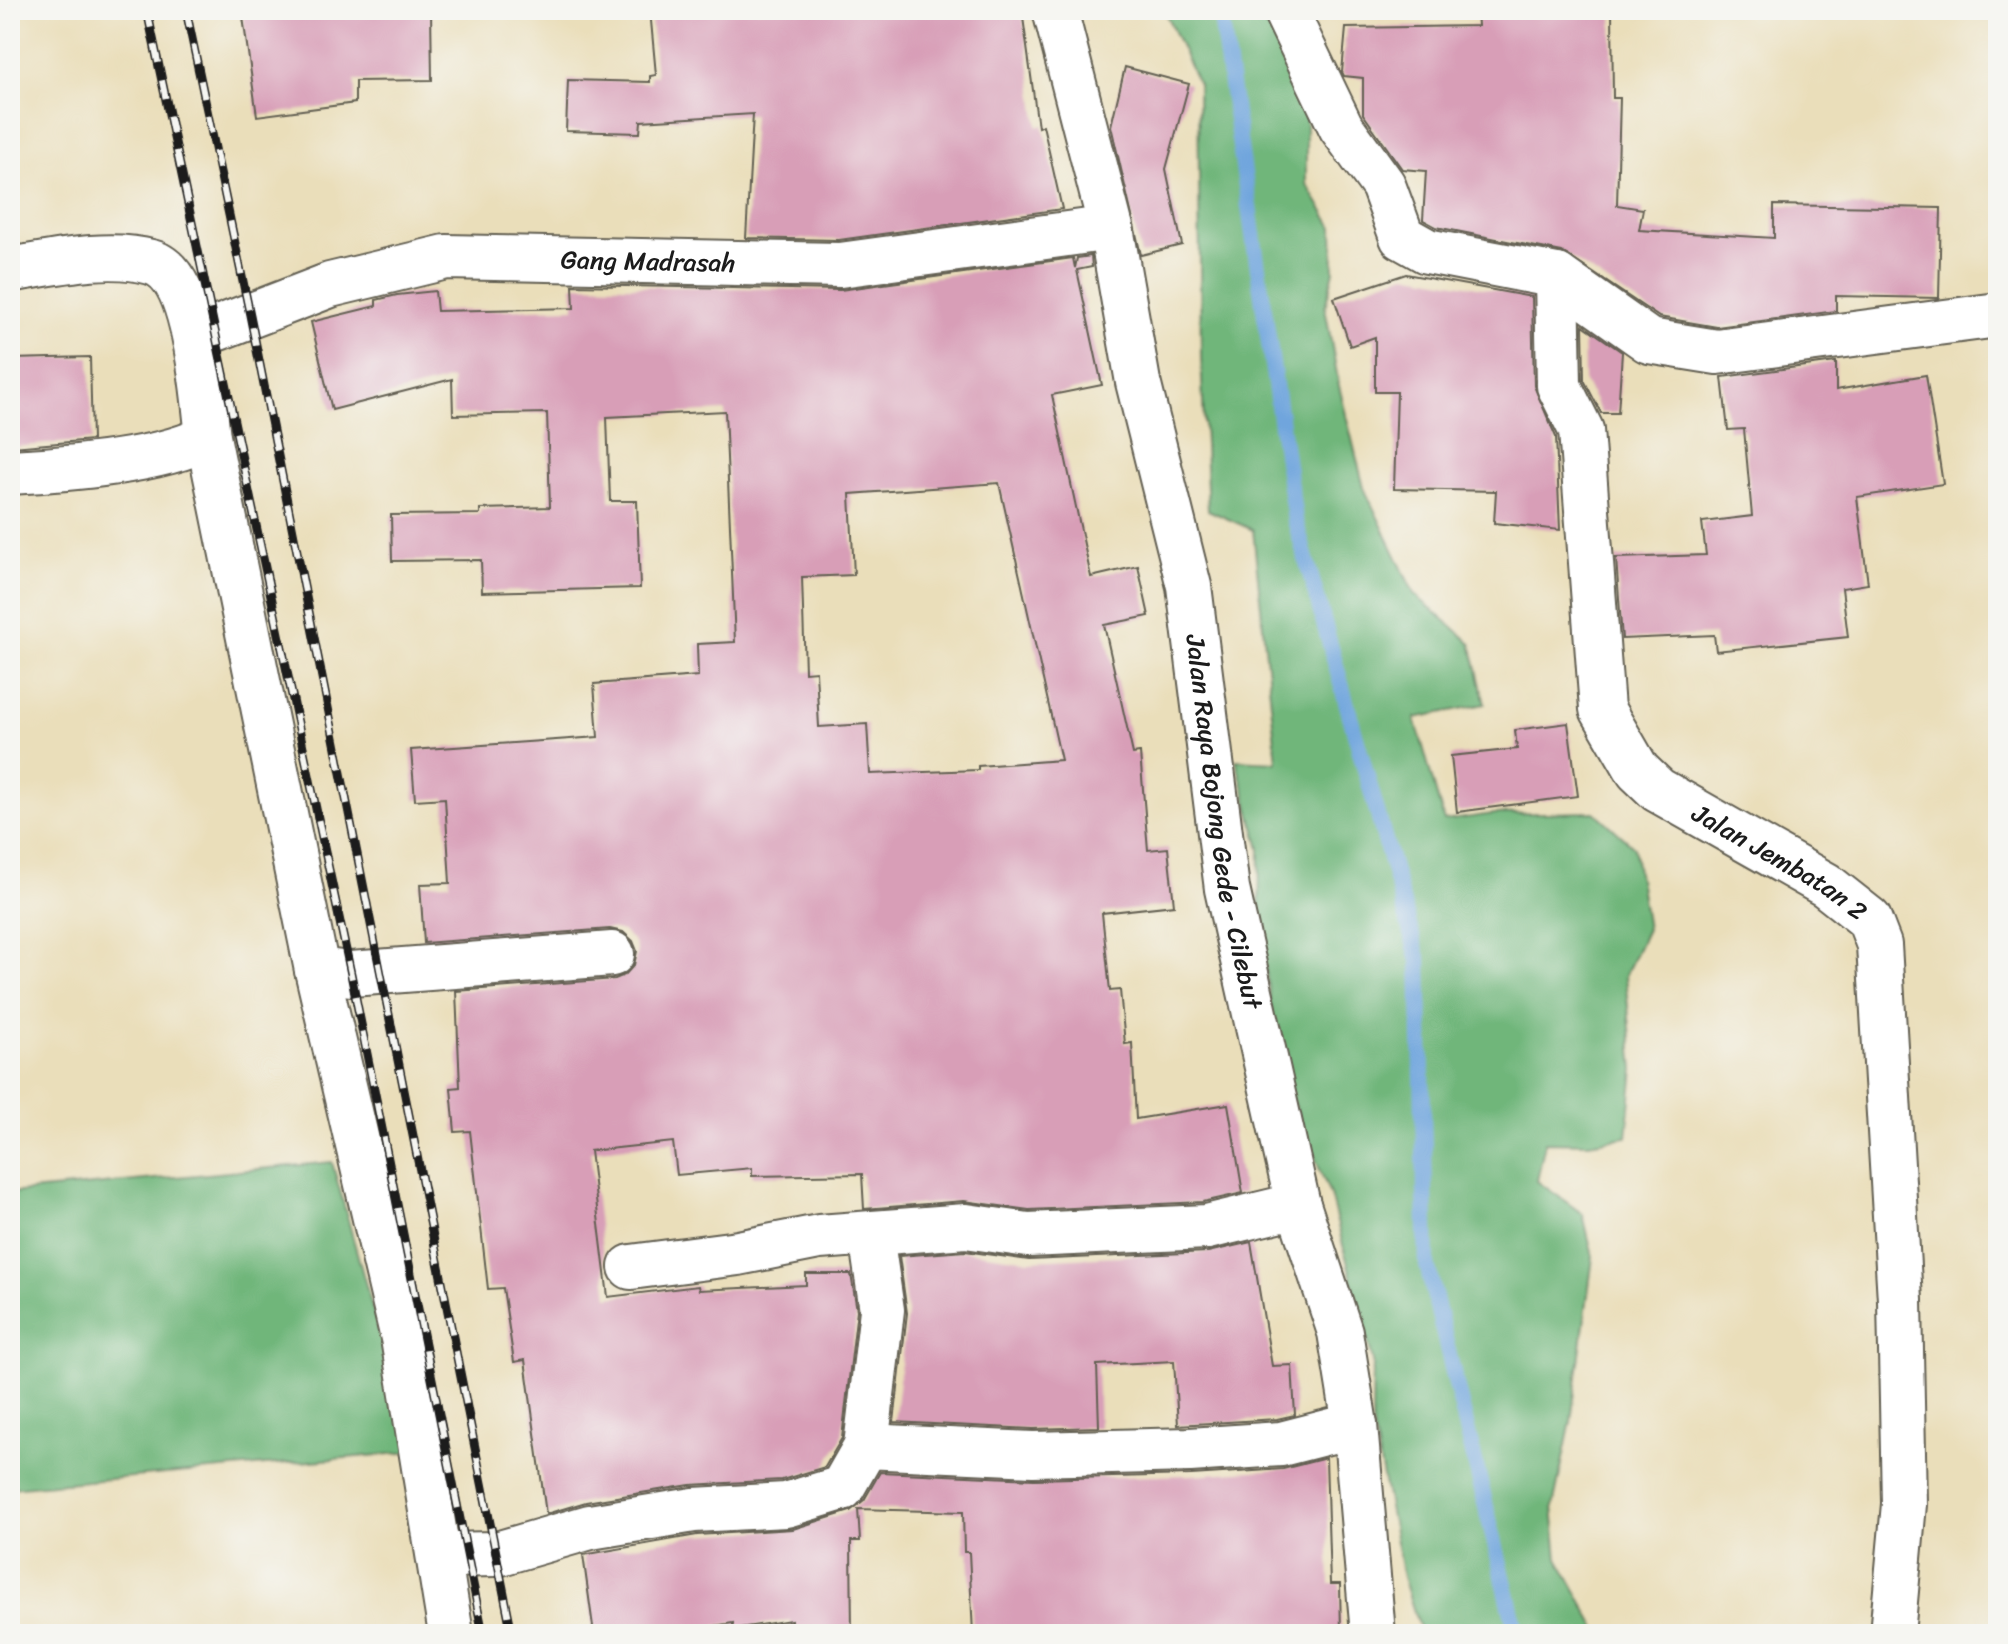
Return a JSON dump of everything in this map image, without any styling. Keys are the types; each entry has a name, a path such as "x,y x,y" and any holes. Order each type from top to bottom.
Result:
{"street":[{"name":"Jalan Raya Bojong Gede - Cilebut","path":"1055,10 1111,228 1138,382 1189,586 1227,889 1298,1205 1340,1332 1355,1425 1373,1634"},
{"path":"1285,10 1341,127 1383,185 1402,237 1427,251 1557,276 1649,341 1717,352 1998,315"},
{"name":"Gang Madrasah","path":"195,337 330,285 446,257 840,265 1111,228"},
{"path":"10,270 97,259 154,262 175,279 195,337 208,437 317,970 403,1338 451,1634"},
{"name":"Jalan Jembatan 2","path":"1557,276 1559,386 1581,430 1602,709 1638,771 1658,790 1826,885 1869,919 1879,945 1900,1300 1904,1504 1892,1634"},
{"path":"10,472 134,460 186,449 208,437"},
{"path":"317,970 351,974 612,954"},
{"path":"631,1267 738,1253 819,1237 966,1226 1028,1235 1207,1227 1298,1205"},
{"path":"439,1555 497,1554 590,1527 694,1510 786,1505 842,1488 866,1446 882,1310 871,1235"},
{"path":"866,1446 1033,1454 1127,1448 1190,1450 1281,1444 1355,1425"}],"green space":[{"path":"1164,10 1273,10 1306,111 1306,183 1333,227 1334,271 1325,307 1339,386 1364,488 1414,594 1471,643 1485,704 1415,718 1444,821 1493,814 1595,812 1634,847 1647,929 1625,976 1634,1069 1627,1137 1588,1143 1545,1142 1537,1181 1583,1214 1593,1257 1571,1421 1553,1507 1558,1558 1600,1634 1421,1634 1403,1577 1372,1422 1373,1361 1330,1195 1281,1073 1259,925 1260,849 1236,760 1277,762 1253,530 1208,510 1201,358 1198,84"},
{"path":"332,1162 412,1452 10,1488 10,1193"}],"building":[{"path":"242,10 431,10 432,80 355,81 355,103 257,116"},
{"path":"650,10 1022,10 1038,127 1043,125 1062,209 839,240 746,238 753,114 641,121 640,133 566,131 568,80 650,82 650,76 656,75"},
{"path":"1477,10 1612,10 1613,98 1620,98 1617,205 1643,209 1639,230 1774,238 1774,205 1941,208 1939,298 1836,296 1836,311 1717,327 1659,317 1562,252 1436,227 1423,220 1426,171 1402,169 1363,114 1363,78 1344,76 1342,72 1346,28 1478,26"},
{"path":"1125,67 1189,84 1166,169 1182,245 1141,255 1111,126"},
{"path":"1091,256 1092,267 1077,270 1102,385 1052,395 1091,577 1138,566 1149,616 1104,625 1133,754 1140,753 1148,850 1168,848 1174,905 1102,913 1110,991 1120,990 1125,1044 1132,1043 1136,1119 1228,1104 1243,1193 1203,1202 1029,1210 964,1201 864,1209 862,1174 752,1176 752,1168 677,1175 673,1142 590,1151 608,1297 698,1286 699,1290 806,1285 806,1274 851,1274 857,1310 842,1438 825,1467 782,1480 690,1485 586,1502 546,1514 525,1360 514,1362 503,1288 488,1289 470,1131 455,1132 451,1088 460,1087 456,991 615,979 625,975 634,965 637,951 633,941 623,932 610,929 424,943 420,884 450,883 445,798 415,800 411,750 598,737 594,684 698,676 697,644 735,642 725,411 607,417 610,501 637,501 640,588 482,592 481,560 392,561 391,515 480,514 480,509 550,507 547,413 453,415 452,379 332,410 311,322 376,306 376,300 435,291 437,311 574,308 573,285 840,290 1073,258 1075,268 1077,258","holes":["999,483 1061,760 978,766 978,770 870,774 867,724 819,727 816,671 805,672 802,577 854,575 850,494"]},
{"path":"1406,274 1532,297 1534,386 1556,437 1560,530 1494,523 1496,491 1394,489 1397,392 1375,392 1375,337 1350,346 1334,298"},
{"path":"1583,325 1622,352 1618,413 1601,413 1584,380"},
{"path":"90,357 92,440 13,447 11,359"},
{"path":"1836,362 1836,390 1926,375 1943,484 1857,497 1868,584 1842,588 1848,637 1716,651 1714,635 1622,639 1616,558 1706,555 1702,522 1752,516 1744,429 1728,430 1722,377"},
{"path":"1568,723 1578,796 1457,812 1451,756 1517,749 1515,730"},
{"path":"1251,1242 1272,1366 1292,1365 1295,1415 1277,1419 1178,1425 1174,1361 1097,1365 1099,1427 1033,1429 894,1422 907,1313 899,1256 965,1251 1029,1260 1208,1252"},
{"path":"1326,1458 1330,1584 1340,1584 1341,1634 973,1634 969,1552 964,1552 963,1512 858,1509 860,1541 851,1541 852,1634 791,1634 791,1620 733,1629 733,1623 665,1634 594,1634 583,1555 697,1535 793,1529 850,1511 864,1500 880,1472 1034,1479 1191,1475 1283,1469"}],"waterway":[{"path":"1220,10 1295,520 1419,961 1427,1265 1517,1634"}],"railway":[{"path":"147,10 351,974 483,1634"},
{"path":"186,10 250,315 512,1634"}]}
